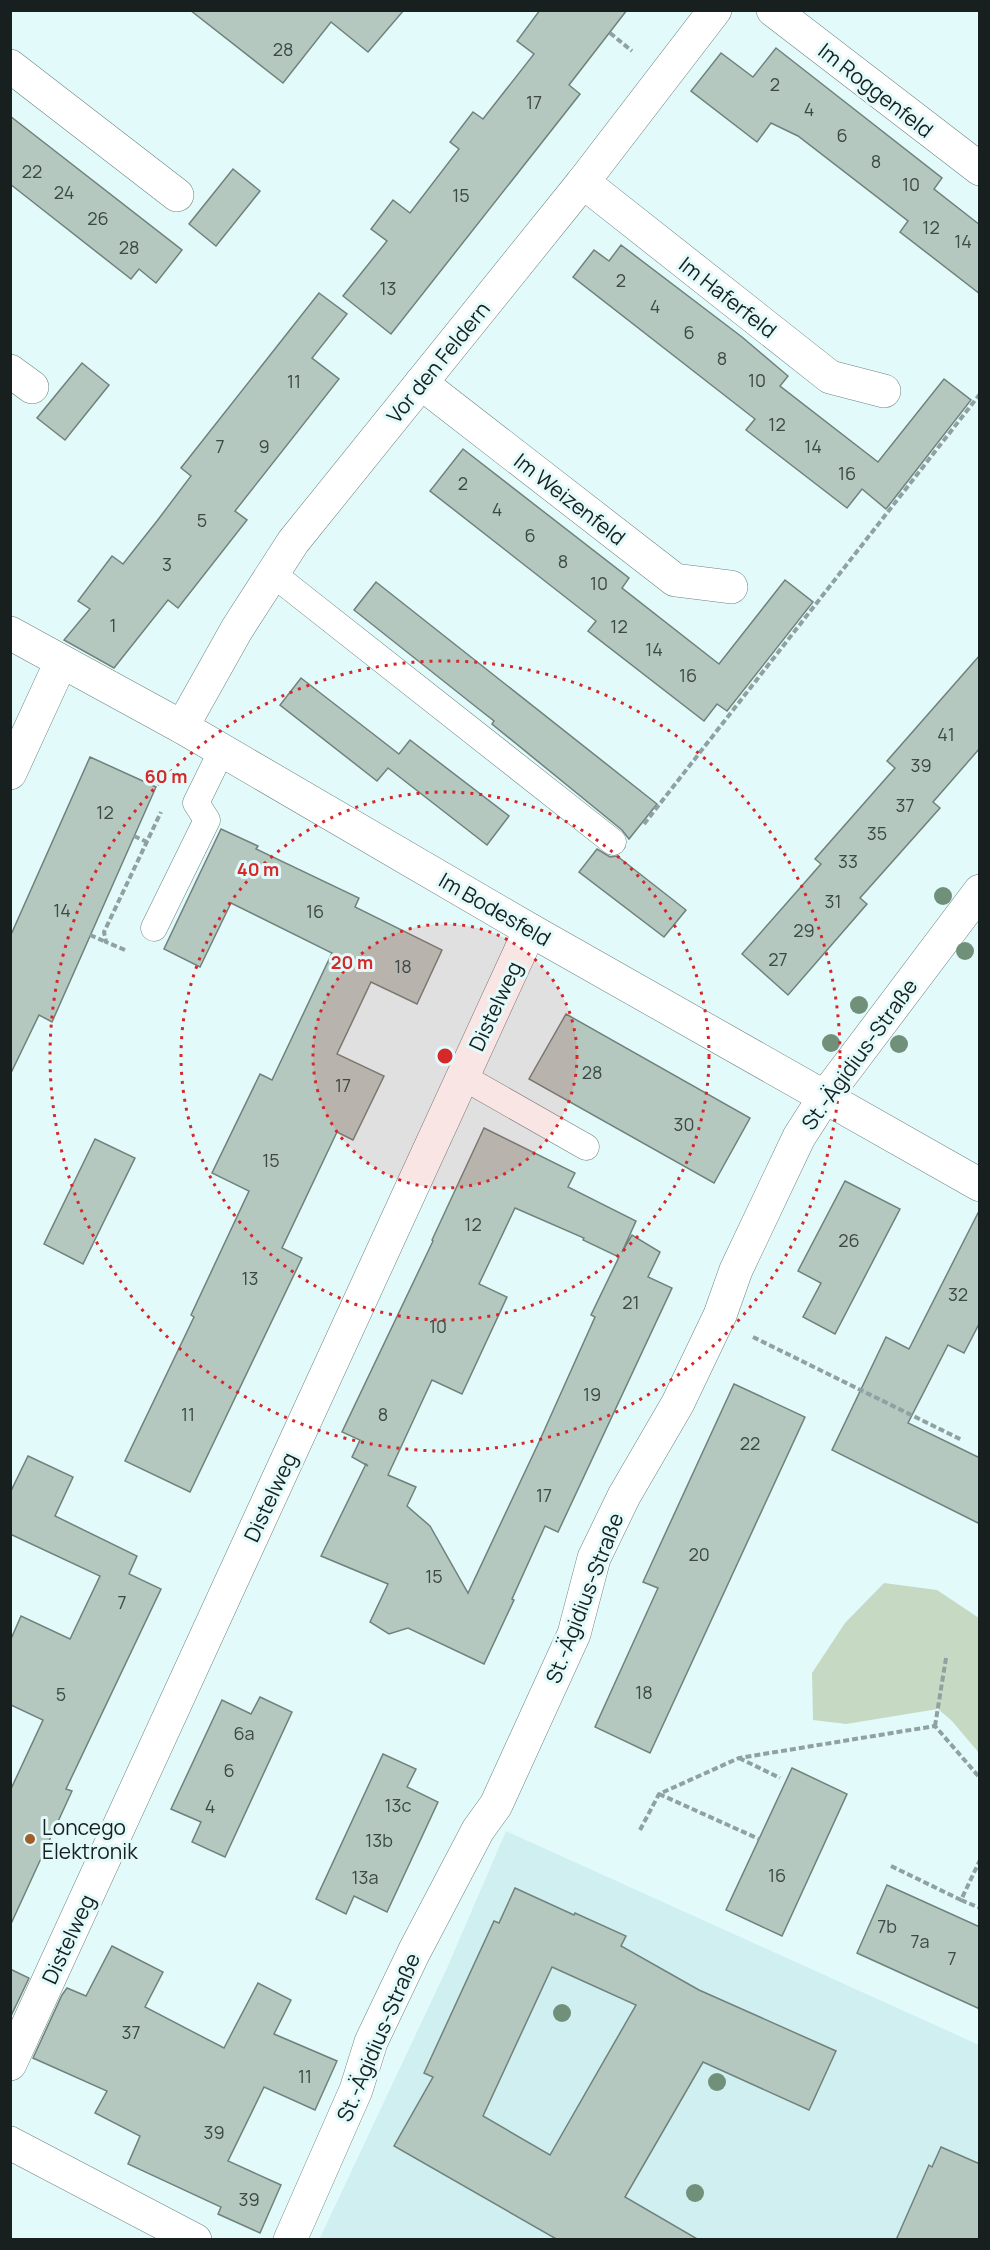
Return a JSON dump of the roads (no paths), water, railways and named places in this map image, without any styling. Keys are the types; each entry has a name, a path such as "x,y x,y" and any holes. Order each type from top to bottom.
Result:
{"street":[{"name":"Vor den Feldern","path":"182,727 237,629 293,543 583,182 715,10"},
{"name":"Im Roggenfeld","path":"773,10 980,169"},
{"path":"10,66 177,195"},
{"name":"Im Haferfeld","path":"583,182 830,377 884,391"},
{"name":"Im Weizenfeld","path":"421,383 675,580 731,587"},
{"name":"Im Bodesfeld","path":"10,633 182,727 530,930 980,1185"},
{"path":"11,772 61,662"},
{"name":"St.-Ägidius-Straße","path":"290,2240 356,2090 376,2032 432,1917 478,1830 496,1805 574,1634 594,1558 624,1496 678,1403 717,1319 736,1270 799,1137 824,1098 980,891"},
{"name":"Distelweg","path":"10,2064 530,930"},
{"path":"10,2143 195,2240"}],"lane":[{"path":"273,574 613,842"},
{"path":"154,928 207,820 196,803 222,750"},
{"path":"463,1077 586,1148"}],"place":[{"name":"Loncego Elektronik","path":"30,1839"}]}
